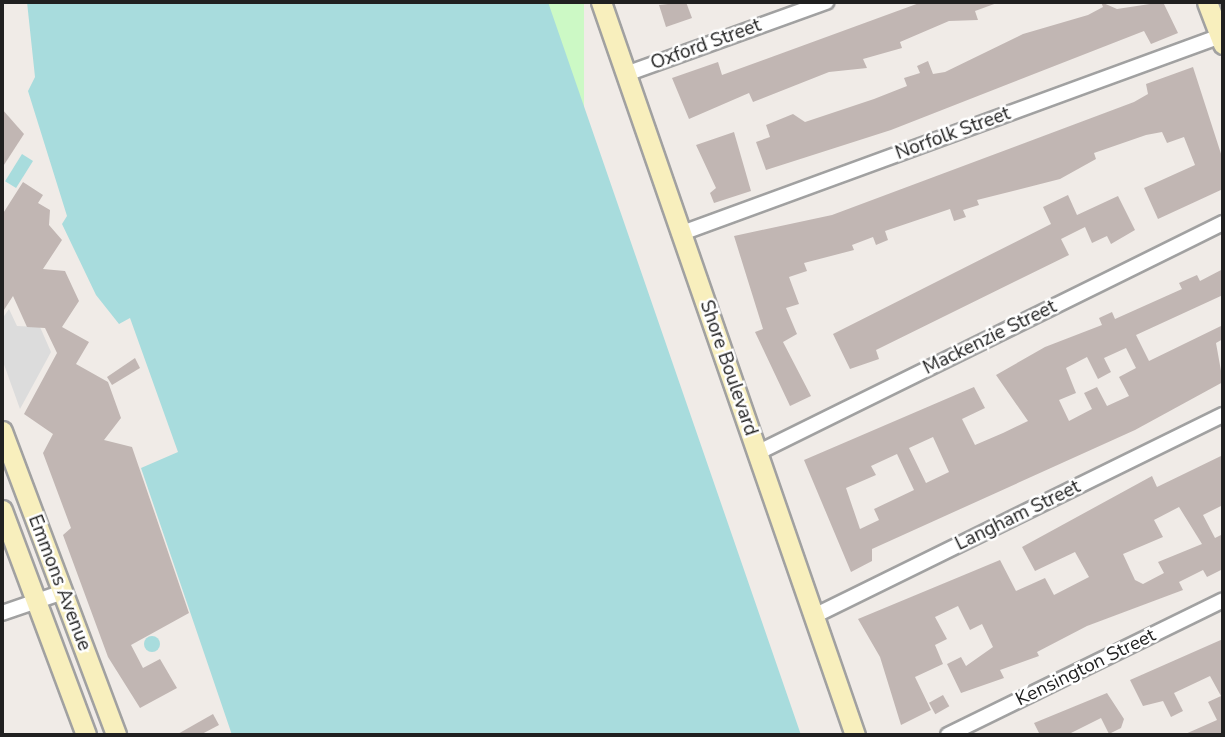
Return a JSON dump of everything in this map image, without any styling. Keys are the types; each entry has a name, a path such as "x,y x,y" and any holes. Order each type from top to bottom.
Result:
{"main road":[{"name":"Shore Boulevard","path":"601,2 855,735"},
{"path":"1207,2 1222,38"},
{"name":"Emmons Avenue","path":"2,430 116,735"},
{"name":"Emmons Avenue","path":"2,510 86,735"}],"street":[{"name":"Oxford Street","path":"626,74 825,2"},
{"name":"Norfolk Street","path":"682,233 1222,38"},
{"name":"Mackenzie Street","path":"757,453 1223,223"},
{"name":"Langham Street","path":"814,616 1223,415"},
{"path":"2,612 34,597 63,593"},
{"name":"Kensington Street","path":"948,735 1223,600"}],"green space":[{"path":"548,2 584,2 584,735 548,735"}],"shaded area":[{"path":"9,309 17,326 40,327 51,352 20,409 2,359 2,319"}],"water":[{"path":"27,2 548,2 801,735 232,735 141,468 178,452 130,318 119,324 96,295 62,224 67,216 28,91 35,77"},
{"path":"22,154 33,161 16,188 5,181"},
{"path":"152,636 158,638 158,650 152,652 146,650 144,644 146,638"}],"building":[{"path":"686,2 692,18 666,27 659,5"},
{"path":"922,2 997,3 975,11 978,20 949,21 900,42 902,48 863,59 867,68 829,72 753,102 749,93 689,119 672,78 718,62 722,75"},
{"path":"1101,2 1117,9 1163,2 1178,33 1151,44 1144,31 891,130 766,170 756,142 770,137 766,125 793,114 805,122 874,99 907,86 904,78 920,73 917,66 928,61 933,74 945,72 1023,34 1088,15 1103,7"},
{"path":"1193,67 1223,160 1223,189 1158,219 1144,188 1195,165 1184,137 1167,143 1162,132 1094,153 1096,159 1060,179 977,200 979,205 963,210 966,217 954,221 950,209 885,231 888,240 876,245 873,237 852,245 854,250 804,263 807,271 789,277 799,304 786,308 797,334 783,342 811,396 790,406 755,332 763,329 734,236 832,215 1134,102 1148,94 1146,84"},
{"path":"2,109 24,134 2,168"},
{"path":"734,132 751,191 714,203 710,193 716,188 696,145"},
{"path":"23,182 43,195 38,203 50,210 49,225 62,240 43,269 65,271 79,301 62,327 89,342 76,364 108,382 121,418 104,440 132,447 189,613 131,645 143,668 160,659 177,688 140,708 108,657 63,535 71,528 43,453 53,434 24,414 57,353 45,328 27,327 13,296 2,313 2,215"},
{"path":"1068,195 1077,215 1118,196 1135,230 1111,244 1107,236 1092,243 1085,227 1061,239 1069,255 876,350 879,359 850,369 833,334 1051,224 1043,207"},
{"path":"1223,269 1223,295 1136,335 1149,361 1223,325 1223,339 1216,343 1223,382 1135,430 872,549 872,561 851,572 804,460 974,387 985,408 962,419 975,445 1003,433 1028,421 996,375 1045,347 1102,325 1099,318 1112,312 1115,319 1182,289 1179,283 1197,275 1200,281","holes":["1126,348 1136,368 1119,377 1129,396 1107,406 1097,387 1084,393 1092,409 1069,421 1059,400 1076,393 1066,368 1087,357 1098,379 1111,372 1104,358","933,437 949,472 926,483 909,448","897,454 914,490 874,509 879,520 860,529 846,488 876,475 871,466"]},
{"path":"135,358 140,368 112,385 107,377"},
{"path":"1223,455 1223,505 1203,515 1215,538 1223,534 1223,569 1207,577 1203,570 1179,582 1183,590 1087,626 1037,652 1039,656 1000,670 1004,678 961,693 947,664 961,657 966,666 993,647 982,624 970,630 958,606 935,617 947,639 935,645 943,664 915,677 931,710 901,725 880,657 858,619 1000,560 1016,591 1045,578 1054,595 1089,577 1075,552 1035,571 1022,547 1152,476 1157,487","holes":["1179,507 1202,544 1158,562 1164,573 1143,584 1135,580 1123,554 1163,537 1154,520"]},
{"path":"1223,639 1223,735 1183,735 1217,720 1208,702 1221,696 1210,676 1174,693 1183,711 1171,717 1163,701 1143,706 1130,680"},
{"path":"1107,693 1124,719 1121,728 1109,734 1101,718 1067,735 1040,735 1034,723"},
{"path":"943,695 949,706 935,714 929,703"},
{"path":"213,714 219,725 200,735 176,735"}]}
